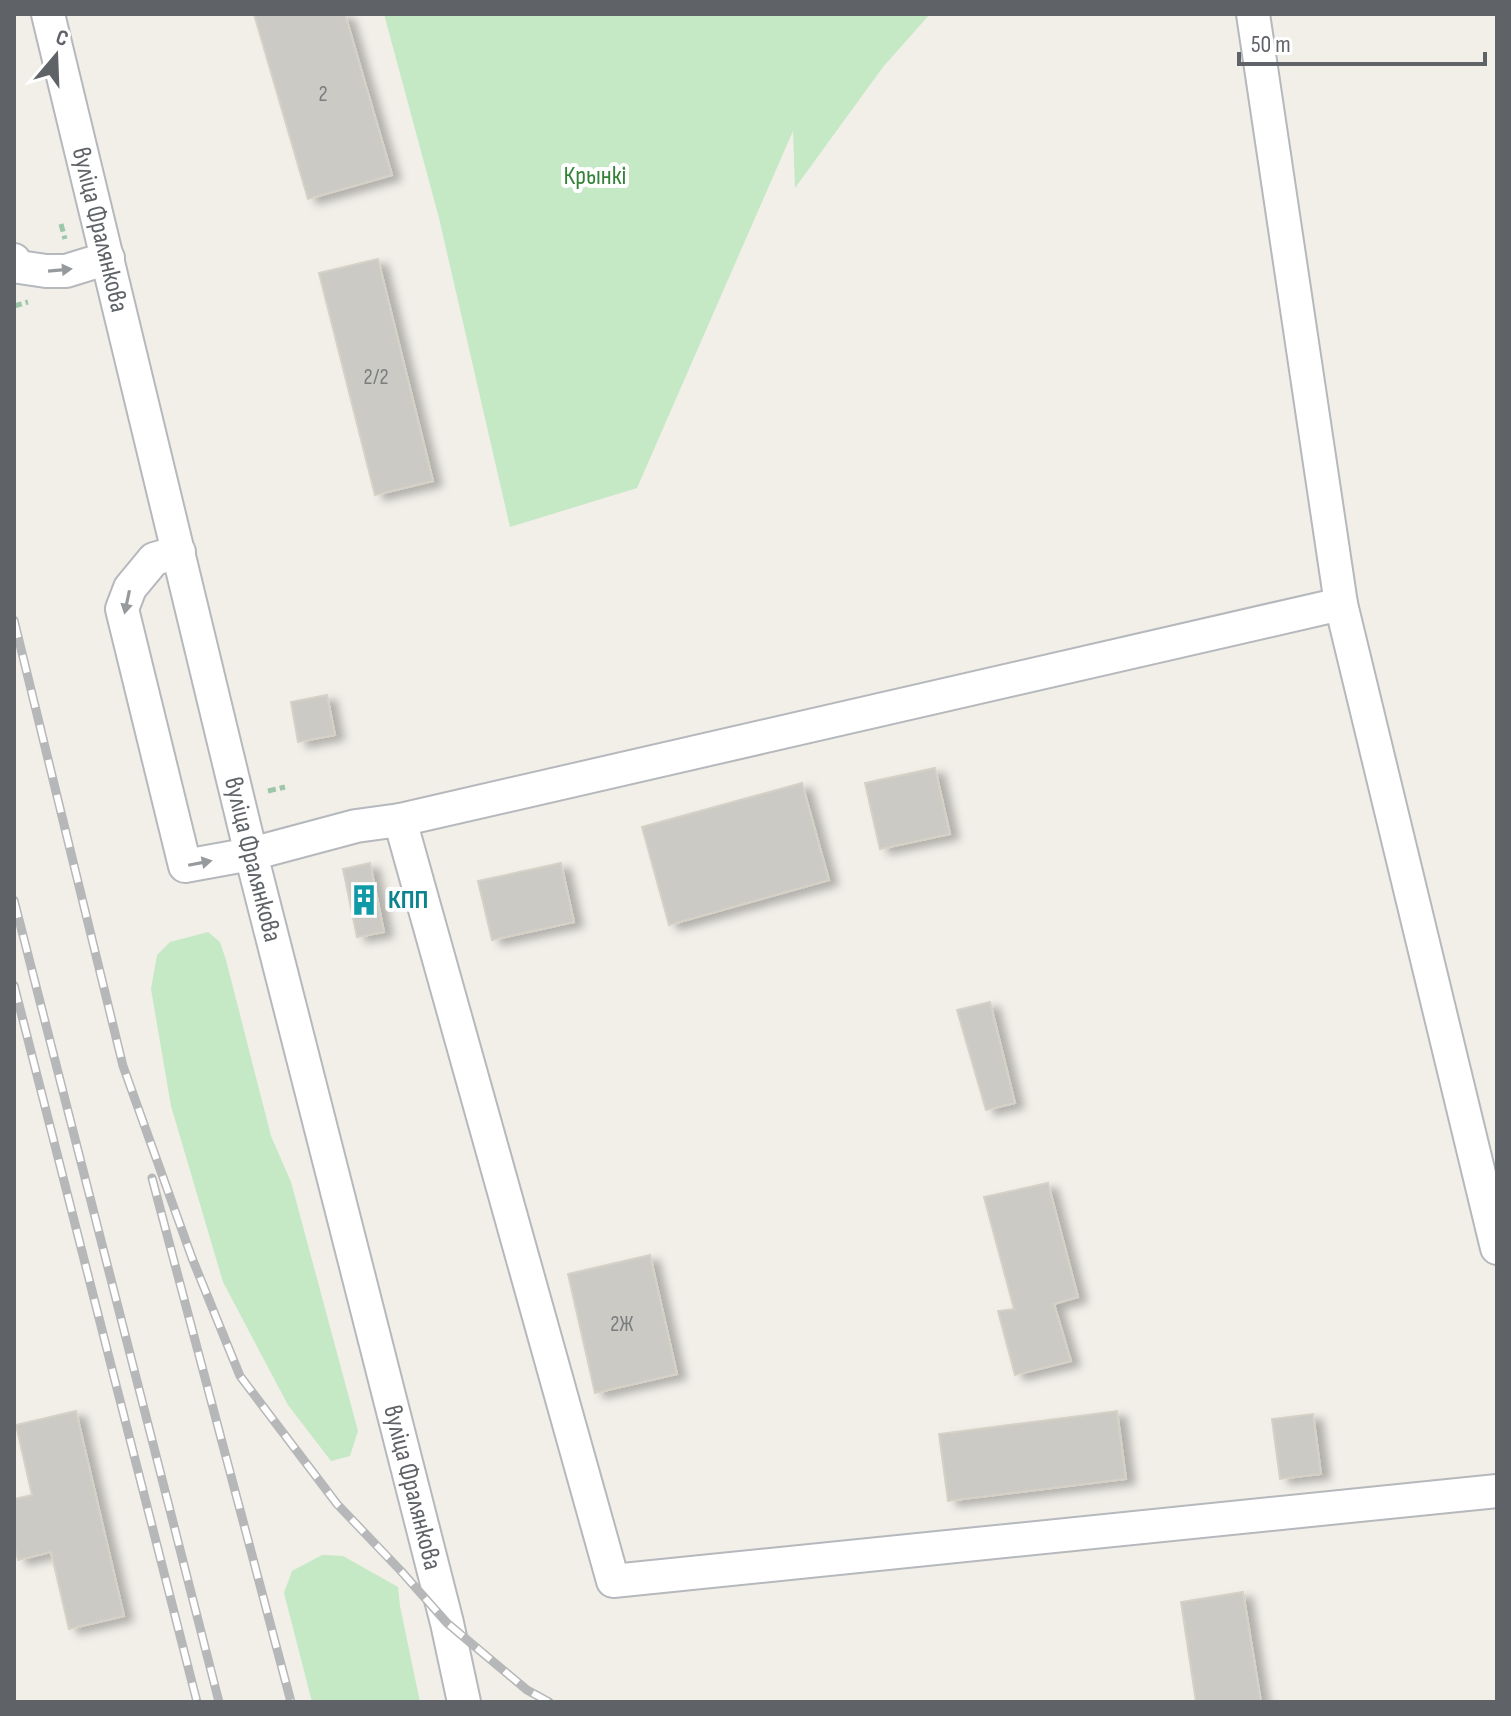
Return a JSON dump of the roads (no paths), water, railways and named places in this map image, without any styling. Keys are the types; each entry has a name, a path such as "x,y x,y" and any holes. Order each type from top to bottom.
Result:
{"street":[{"name":"вуліца Фралянкова","path":"48,14 251,854 443,1608 464,1702"},
{"path":"1253,14 1341,604 1497,1248"},
{"path":"14,260 19,267 66,271 108,258"},
{"path":"179,552 154,559 130,588 122,609 185,866 251,854 356,826 400,820 1341,604"},
{"path":"400,820 613,1581 1497,1491"}],"railway":[{"path":"14,620 123,1066 192,1258 240,1376 337,1504 447,1623 527,1690 549,1702"},
{"path":"14,900 219,1702"},
{"path":"14,985 197,1702"},
{"path":"152,1178 291,1702"}],"place":[{"name":"КПП","path":"364,900"}],"park label":[{"name":"Крынкі","path":"595,176"}]}
